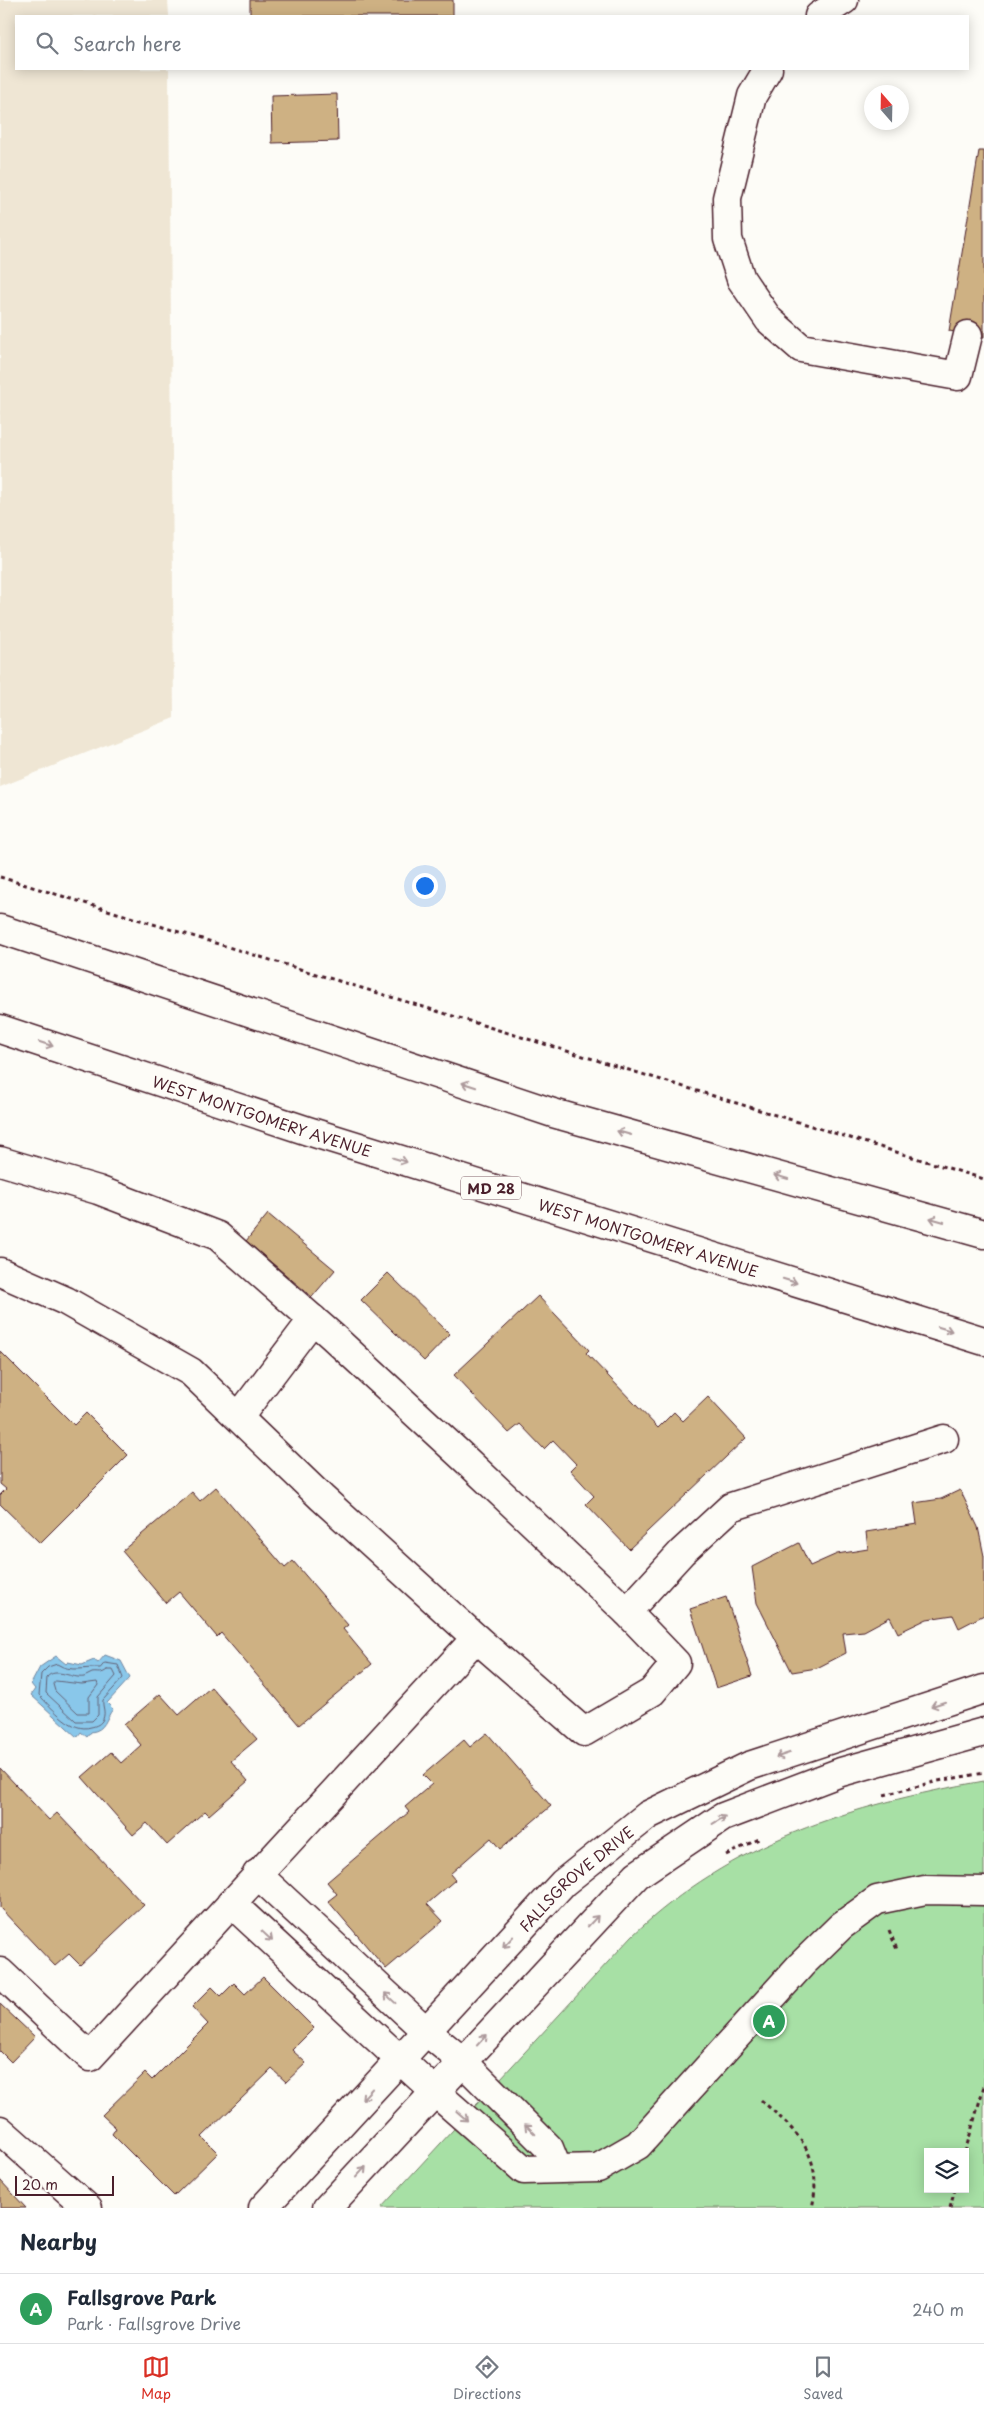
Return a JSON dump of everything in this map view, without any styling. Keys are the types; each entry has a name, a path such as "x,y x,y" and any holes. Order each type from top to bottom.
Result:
{"main road":[{"path":"821,15 844,0"},
{"path":"767,70 752,96 727,198 728,239 741,279 769,320 800,348 958,376 968,335"},
{"path":"0,929 553,1112 984,1234"},
{"name":"WEST MONTGOMERY AVENUE","path":"0,1029 308,1131 984,1341"},
{"path":"0,1161 98,1190 218,1236 313,1319 627,1612 676,1663 652,1692 584,1732 476,1638 322,1498 191,1372 66,1301 0,1272"},
{"path":"239,1418 313,1319"},
{"path":"627,1612 682,1552 731,1507 944,1439"},
{"path":"0,1972 90,2057 476,1638"},
{"name":"FALLSGROVE DRIVE","path":"262,2208 563,1883 648,1815 749,1766 984,1689"},
{"path":"327,2208 637,1875 723,1817 841,1772 984,1732"},
{"path":"257,1874 426,2031 462,2061 549,2148 557,2168"},
{"path":"231,1903 434,2091 524,2170 598,2168 638,2145 801,1965 841,1926 877,1900 925,1890 984,1891"},
{"path":"0,2130 88,2208"}],"path":[{"path":"0,878 984,1179"},
{"path":"876,1797 938,1781 984,1773"},
{"path":"718,1858 764,1837"},
{"path":"965,2148 984,2086"},
{"path":"761,2100 796,2131 807,2147 814,2177 812,2208"},
{"path":"950,2208 954,2193"}],"shaded area":[{"path":"0,0 168,0 169,15 15,15 15,70 169,70 174,718 0,787"}],"green space":[{"path":"984,1781 984,2208 381,2208 632,1936 670,1903 710,1875 752,1852 796,1832 887,1802"}],"water":[{"path":"105,1655 121,1661 130,1678 107,1703 113,1709 100,1729 91,1732 87,1737 81,1732 77,1737 31,1695 35,1689 31,1684 40,1667 56,1656 66,1664 68,1662 82,1665 94,1660 98,1663"}],"building":[{"path":"250,0 453,0 453,15 250,15"},
{"path":"337,94 338,141 272,143 271,96"},
{"path":"979,151 984,151 984,337 949,331"},
{"path":"268,1214 335,1270 312,1297 246,1241"},
{"path":"388,1273 450,1334 424,1361 361,1300"},
{"path":"538,1296 589,1350 586,1353 658,1428 674,1412 683,1421 708,1397 746,1438 629,1549 586,1504 594,1496 570,1470 576,1464 553,1440 544,1449 520,1424 509,1433 454,1375"},
{"path":"0,1351 74,1425 86,1413 128,1455 40,1543 0,1504 0,1495 6,1489 0,1484"},
{"path":"216,1487 285,1568 293,1561 348,1625 343,1629 372,1664 299,1725 221,1633 217,1637 179,1592 166,1603 122,1551 192,1492 200,1501"},
{"path":"960,1490 978,1527 984,1556 984,1615 959,1628 953,1615 927,1619 898,1633 890,1617 864,1631 843,1633 846,1653 817,1668 792,1672 757,1603 752,1567 799,1543 810,1566 837,1554 868,1549 866,1532 917,1524 914,1503 941,1499"},
{"path":"726,1597 752,1676 716,1688 690,1609"},
{"path":"211,1687 257,1739 231,1761 248,1781 209,1815 205,1811 167,1845 147,1823 133,1835 82,1777 111,1752 121,1763 141,1745 124,1725 160,1694 179,1715"},
{"path":"487,1733 551,1806 500,1849 491,1838 450,1874 455,1880 427,1904 443,1921 386,1969 328,1901 337,1894 327,1882 409,1812 405,1807 432,1784 423,1775 464,1740 470,1747"},
{"path":"0,1768 49,1820 57,1813 144,1905 80,1965 69,1954 55,1966 0,1908"},
{"path":"263,1977 314,2028 292,2050 306,2063 286,2082 272,2069 202,2137 218,2153 174,2196 112,2134 116,2128 102,2115 145,2073 152,2080 208,2024 192,2007 212,1987 221,1996 234,1983 245,1994"},
{"path":"0,2004 35,2037 11,2062 0,2051"},
{"path":"0,2180 26,2208 0,2208"}],"place":[{"name":"Fallsgrove Park","path":"769,2021"}]}
